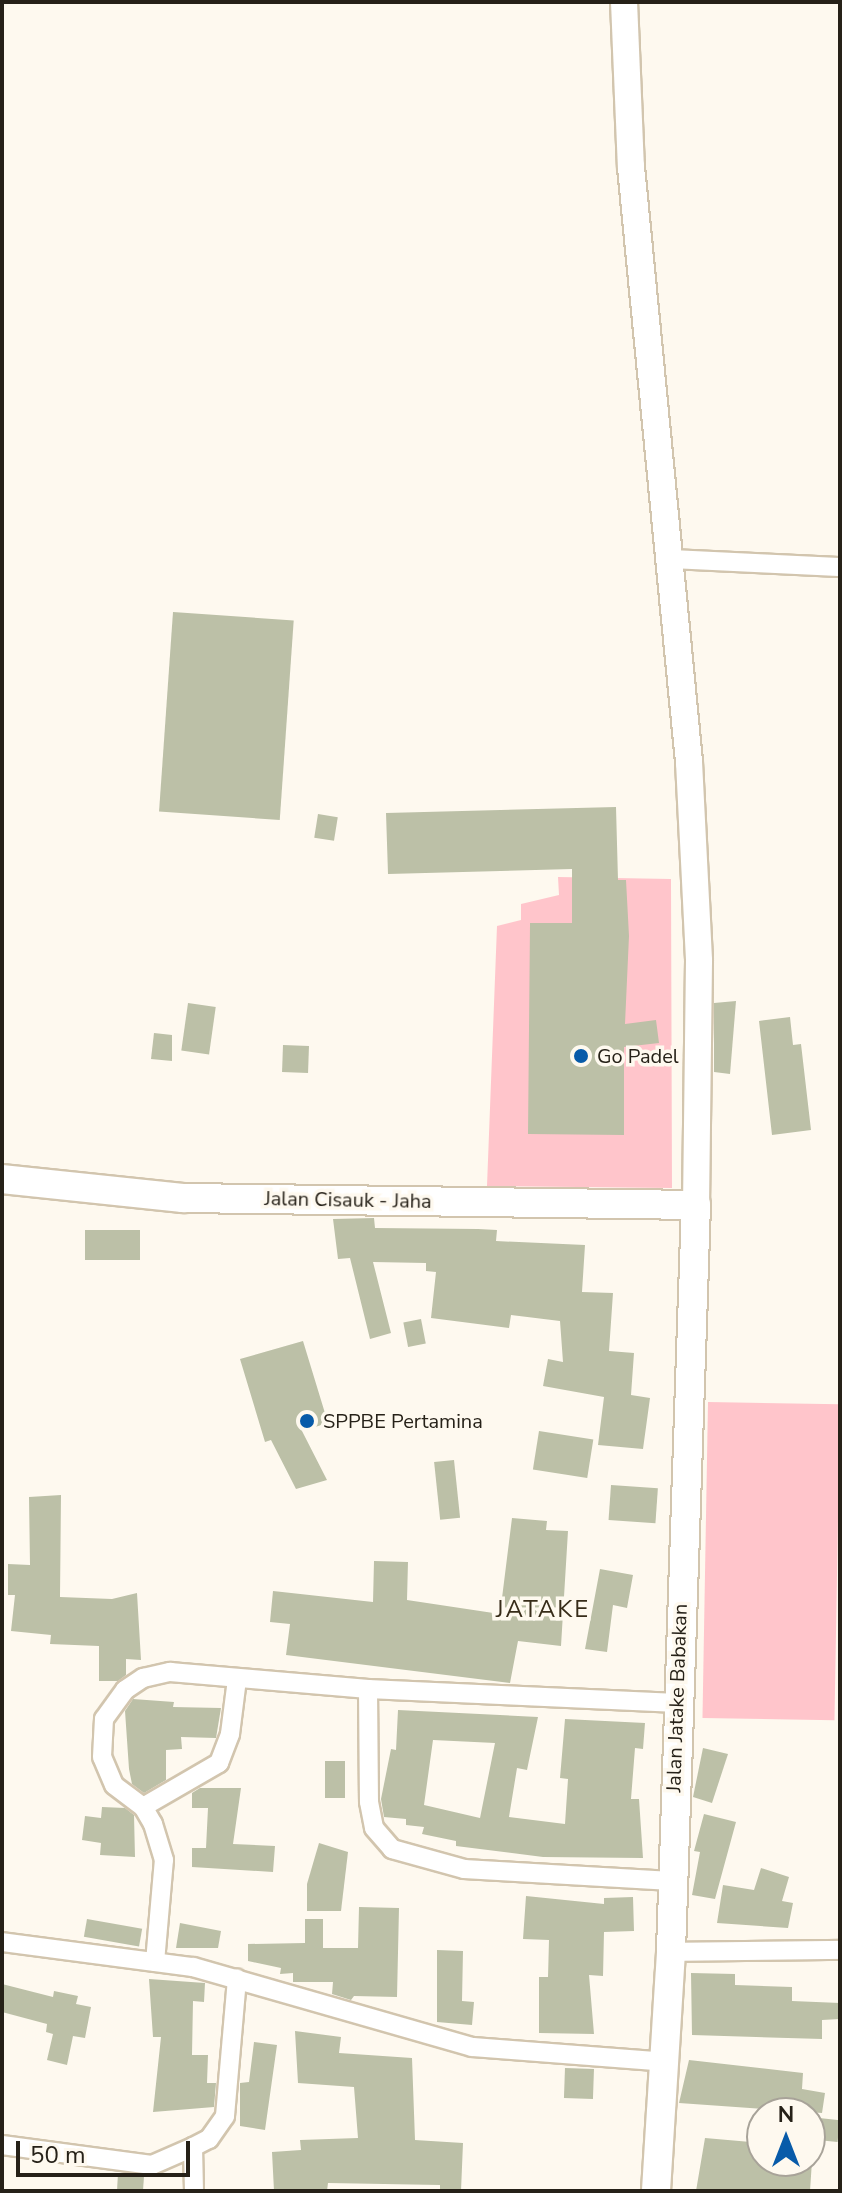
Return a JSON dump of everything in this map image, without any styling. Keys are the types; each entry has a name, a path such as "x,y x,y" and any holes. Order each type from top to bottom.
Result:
{"main road":[{"path":"624,2 631,167 689,762 699,961 696,1205"},
{"name":"Jalan Cisauk - Jaha","path":"2,1179 183,1198 696,1205"},
{"name":"Jalan Jatake Babakan","path":"656,2191 671,1952 696,1205"}],"street":[{"path":"670,559 840,567"},
{"path":"155,1962 164,1860 143,1807 114,1785 102,1757 104,1719 125,1690 143,1678 170,1672 368,1689 677,1703"},
{"path":"143,1807 219,1763 230,1734 237,1679"},
{"path":"368,1689 369,1802 374,1828 392,1849 464,1869 672,1881"},
{"path":"2,1942 155,1962 237,1979 472,2047 665,2062"},
{"path":"671,1952 840,1950"},
{"path":"2,2145 152,2165 209,2139 225,2116 237,1979"},
{"path":"193,2147 194,2191"}],"shaded area":[{"name":"Go Padel","path":"558,877 671,879 672,1188 487,1186 497,926 521,920 521,904 559,895"},
{"path":"708,1402 840,1404 834,1720 702,1718"}],"building":[{"path":"173,612 294,620 280,820 159,812"},
{"path":"616,807 618,880 626,880 629,936 625,1024 656,1020 659,1043 624,1047 624,1135 528,1134 530,923 572,923 572,869 388,874 386,813"},
{"path":"318,814 338,817 334,841 314,838"},
{"path":"736,1001 730,1074 714,1072 714,1003"},
{"path":"188,1003 216,1007 209,1054 181,1051"},
{"path":"790,1017 793,1045 801,1044 811,1130 772,1135 759,1021"},
{"path":"154,1033 172,1035 172,1061 151,1059"},
{"path":"283,1045 309,1046 308,1073 282,1072"},
{"path":"374,1218 375,1228 497,1230 496,1241 585,1245 582,1292 613,1293 609,1351 634,1353 631,1395 650,1398 643,1449 598,1445 604,1397 543,1386 548,1359 563,1362 560,1321 511,1315 509,1328 431,1318 436,1272 426,1271 426,1263 373,1262 391,1333 370,1339 350,1258 338,1259 333,1219"},
{"path":"85,1230 140,1230 140,1260 85,1260"},
{"path":"421,1319 426,1344 408,1347 403,1322"},
{"path":"303,1341 328,1423 302,1431 327,1480 296,1489 271,1440 265,1442 240,1359"},
{"path":"539,1431 593,1440 587,1478 533,1470"},
{"path":"454,1460 460,1518 440,1520 434,1462"},
{"path":"611,1485 658,1488 655,1523 609,1520"},
{"path":"61,1495 60,1597 112,1599 137,1593 141,1660 126,1659 126,1675 118,1681 99,1681 99,1646 50,1644 51,1635 11,1631 15,1595 8,1595 8,1564 30,1565 29,1497"},
{"path":"512,1518 547,1521 546,1530 568,1531 561,1646 518,1641 510,1683 286,1655 290,1624 270,1622 273,1591 373,1602 374,1561 408,1562 407,1600 500,1614"},
{"path":"600,1569 633,1575 627,1608 613,1605 607,1652 585,1649"},
{"path":"133,1699 174,1702 173,1707 221,1708 216,1738 181,1737 182,1749 166,1750 166,1780 144,1793 132,1784 129,1769 125,1711"},
{"path":"398,1710 538,1717 527,1770 517,1768 509,1817 565,1824 568,1779 560,1778 565,1719 645,1723 643,1749 635,1748 631,1799 639,1799 643,1858 543,1857 456,1846 456,1841 422,1834 424,1827 406,1825 406,1819 384,1817 381,1799 391,1749 396,1750","holes":["433,1740 495,1743 480,1818 424,1805"]},
{"path":"703,1748 728,1754 712,1803 693,1797"},
{"path":"325,1761 345,1761 345,1798 325,1798"},
{"path":"200,1788 241,1788 233,1844 275,1846 273,1872 192,1867 192,1848 206,1848 208,1808 192,1808 192,1793"},
{"path":"102,1807 125,1808 134,1815 135,1857 100,1855 101,1843 82,1840 85,1816 101,1818"},
{"path":"704,1814 736,1822 715,1899 692,1895 700,1852 694,1851"},
{"path":"319,1843 348,1852 341,1911 307,1911 307,1884"},
{"path":"761,1868 789,1877 782,1901 793,1903 788,1928 717,1923 723,1885 754,1890"},
{"path":"526,1896 604,1904 604,1898 633,1897 634,1931 604,1932 603,1976 589,1975 594,2034 539,2033 539,1977 548,1977 549,1940 523,1939"},
{"path":"359,1907 399,1908 397,1997 354,1996 351,2000 332,1994 333,1982 293,1982 293,1973 280,1974 281,1968 248,1961 248,1944 305,1943 305,1919 323,1919 323,1948 358,1948"},
{"path":"87,1919 142,1929 139,1946 84,1937"},
{"path":"180,1923 221,1931 218,1948 176,1948"},
{"path":"437,1950 463,1951 462,2001 474,2002 472,2025 437,2022"},
{"path":"691,1973 735,1974 735,1985 792,1987 792,2001 840,2003 840,2019 822,2020 822,2039 692,2035"},
{"path":"149,1979 205,1983 204,2002 193,2001 192,2055 208,2055 207,2083 216,2083 214,2107 153,2112 161,2037 153,2037"},
{"path":"2,1984 53,1997 54,1991 78,1996 76,2004 91,2007 85,2038 73,2036 67,2065 47,2060 53,2034 46,2032 47,2024 2,2012"},
{"path":"295,2031 341,2037 339,2053 412,2058 415,2140 463,2143 461,2191 440,2191 440,2185 328,2183 327,2191 274,2191 272,2152 301,2150 300,2140 358,2138 354,2087 298,2083"},
{"path":"254,2042 277,2045 265,2130 240,2126 240,2083 249,2082"},
{"path":"689,2060 803,2073 802,2089 825,2093 824,2097 746,2097 746,2108 679,2103"},
{"path":"565,2068 594,2069 593,2099 564,2098"},
{"path":"826,2119 840,2120 838,2142 826,2141"},
{"path":"705,2138 746,2142 746,2177 811,2177 810,2191 696,2191"},
{"path":"118,2173 144,2176 143,2191 117,2191"}],"place":[{"name":"Go Padel","path":"581,1056"},
{"name":"SPPBE Pertamina","path":"307,1421"}],"district":[{"name":"JATAKE","path":"543,1610"}]}
